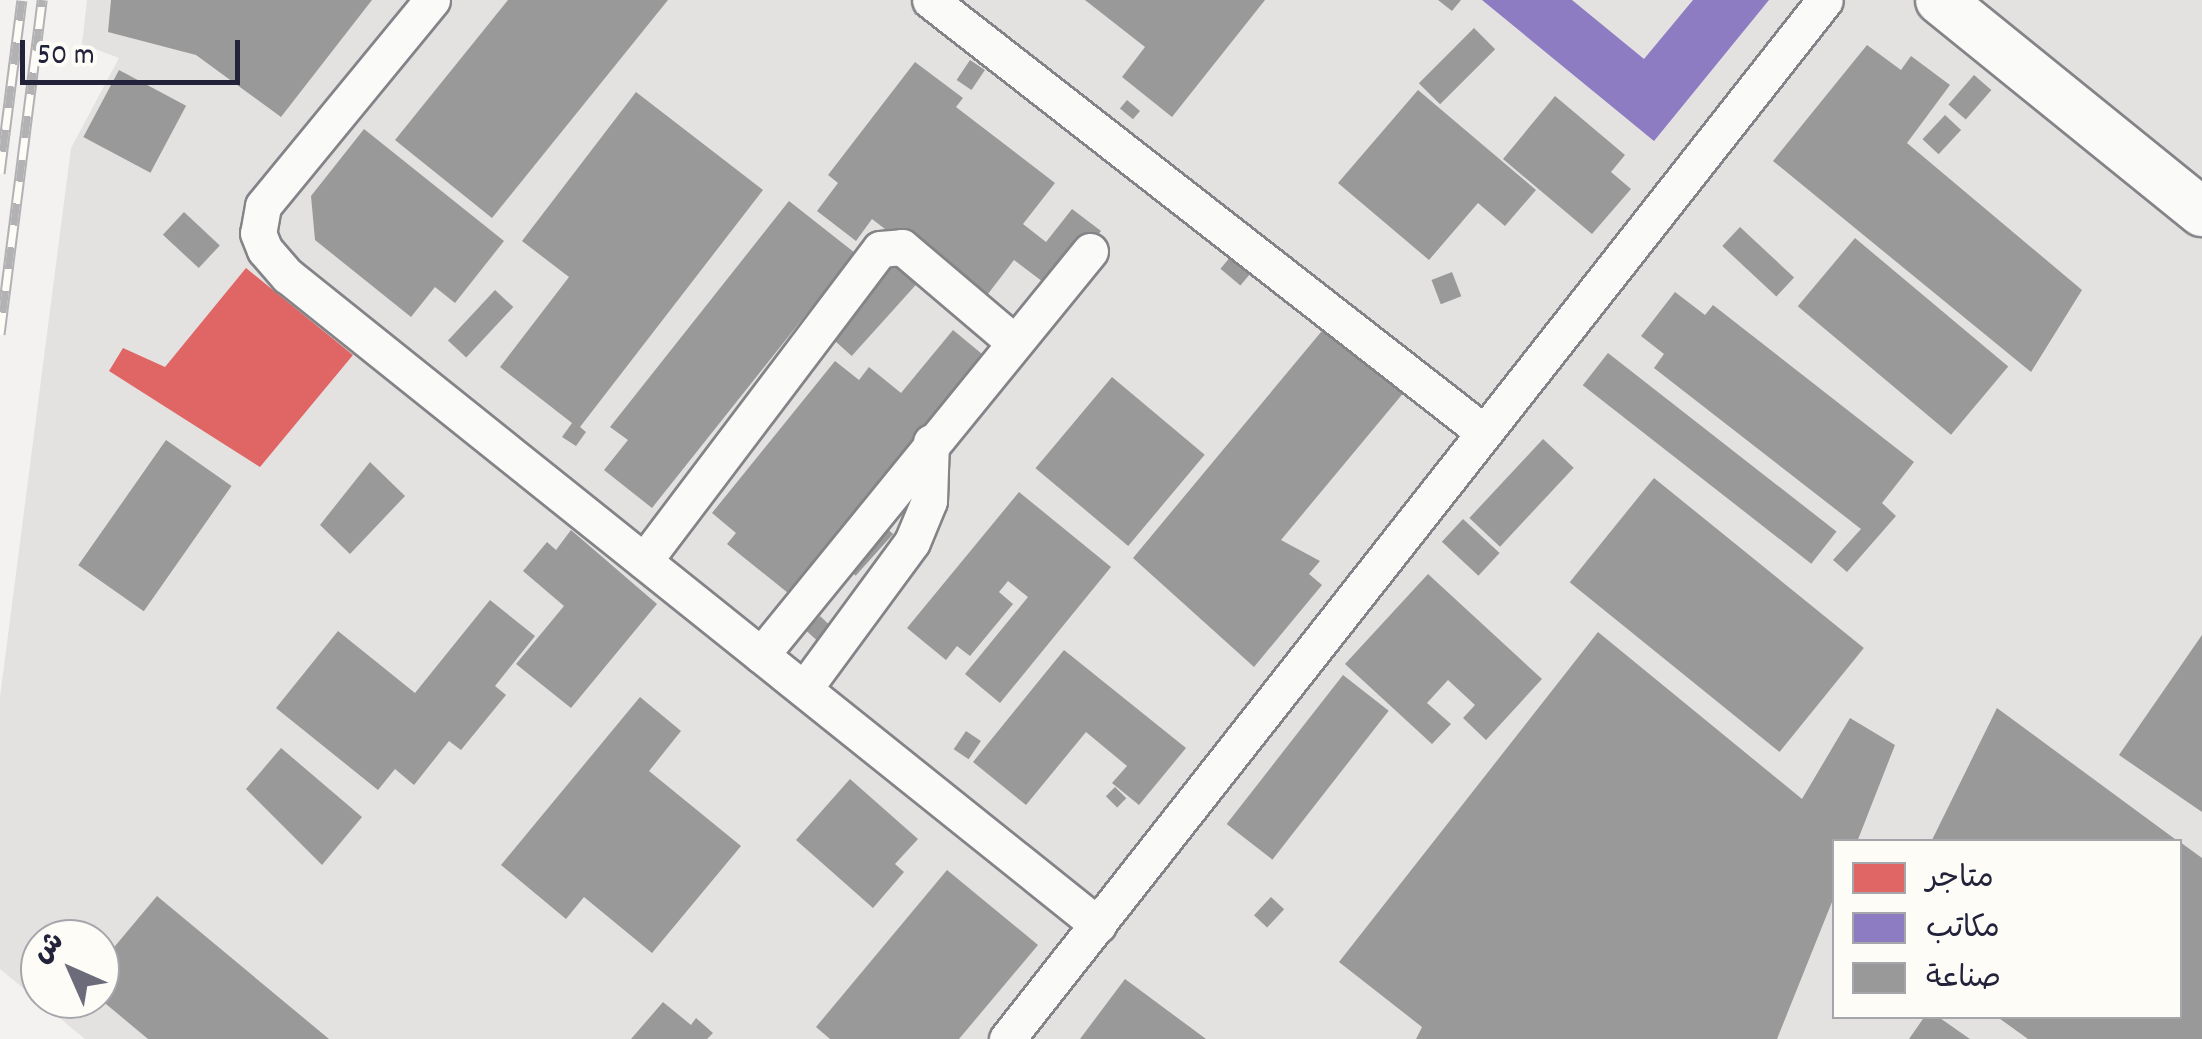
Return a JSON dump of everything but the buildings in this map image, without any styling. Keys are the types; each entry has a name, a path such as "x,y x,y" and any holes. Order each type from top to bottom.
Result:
{"main road":[{"path":"1940,0 2202,212"}],"street":[{"path":"432,0 263,206 258,233 265,250 288,276 1098,925"},
{"path":"930,0 1480,430"},
{"path":"1007,1039 1480,430 1824,0"},
{"path":"644,561 880,248 902,248 1013,341"},
{"path":"761,655 1013,341 1090,252"},
{"path":"804,689 912,542 930,501 931,442"}],"shaded area":[{"path":"87,0 2202,0 2202,1039 85,1039 61,1019 120,1019 120,919 20,919 20,985 0,969 0,697 71,148 119,58 82,44"}],"railway":[{"path":"0,173 22,0"},
{"path":"0,334 42,0"}]}
